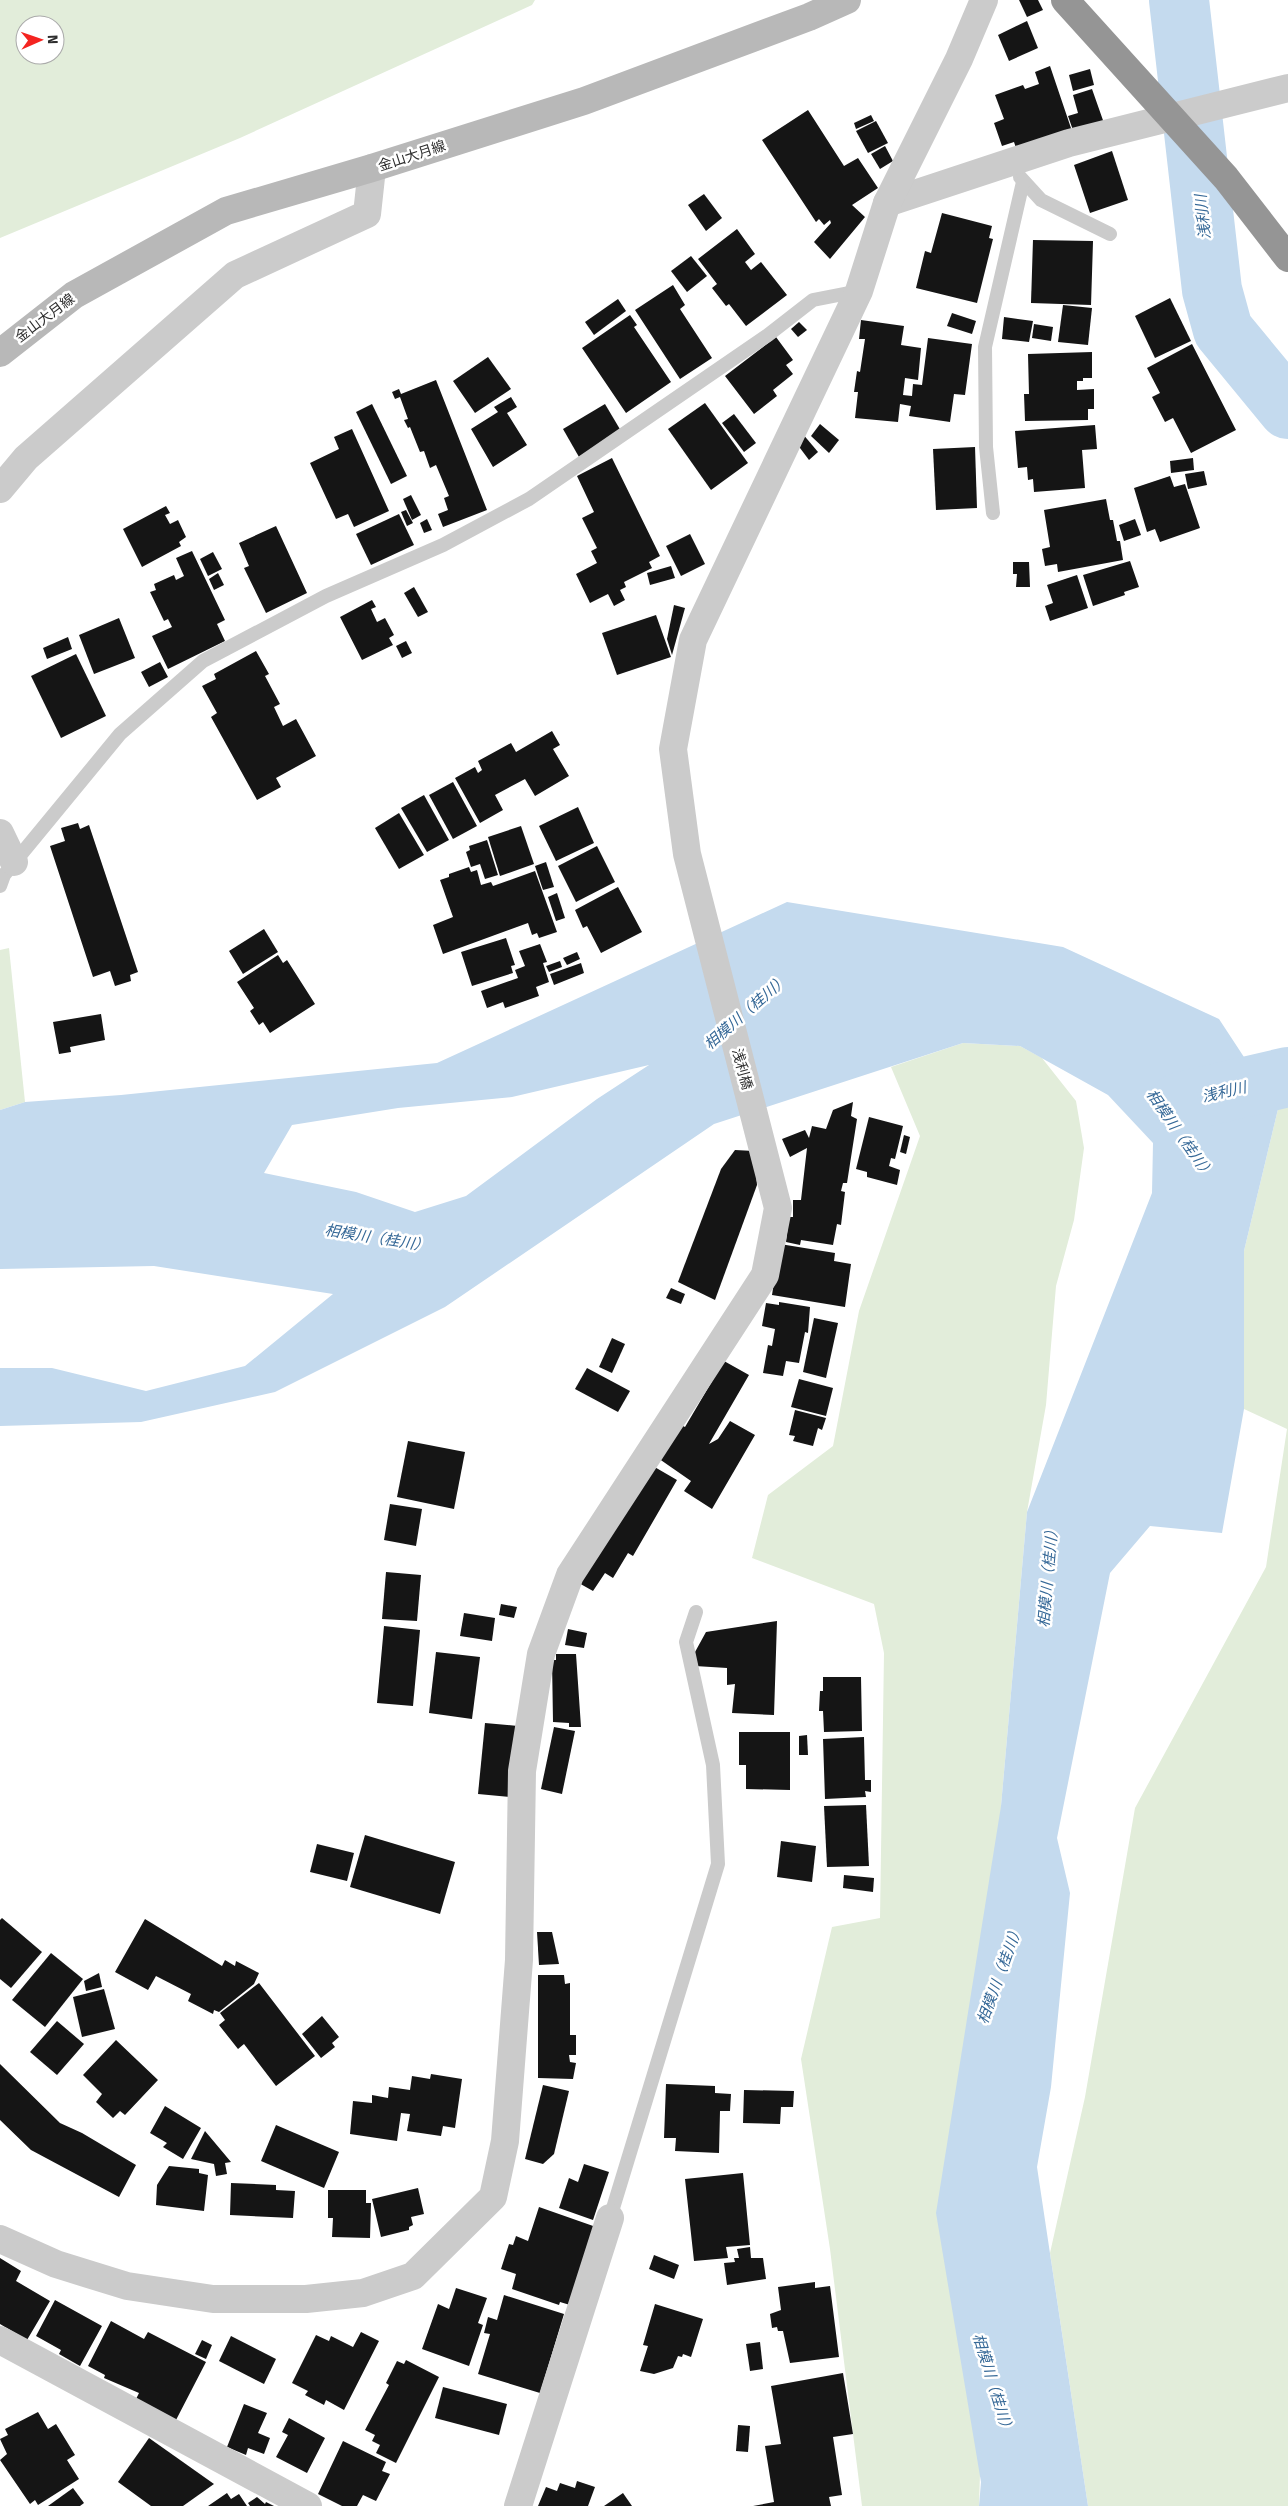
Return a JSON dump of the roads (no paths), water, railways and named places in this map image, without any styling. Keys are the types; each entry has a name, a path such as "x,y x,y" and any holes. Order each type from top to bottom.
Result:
{"highway":[{"path":"1065,0 1226,178 1288,258"}],"main road":[{"name":"金山大月線","path":"0,353 74,295 226,211 372,168 584,101 809,17 847,0"}],"street":[{"name":"浅利橋","path":"0,2239 56,2264 127,2286 213,2299 306,2299 363,2293 413,2276 493,2197 506,2141 519,1960 522,1772 541,1654 570,1575 765,1275 778,1208 690,866 673,749 693,640 859,291 887,203 959,58 984,0"},
{"path":"887,203 1016,173 1070,144 1288,88"},
{"path":"0,489 26,458 236,275 367,214 372,168"},
{"path":"0,832 14,862"},
{"path":"518,2506 610,2218"},
{"path":"0,2340 308,2506"}],"lane":[{"path":"1016,173 1040,200 1110,234"},
{"path":"993,513 986,447 985,347 1016,173"},
{"path":"0,886 4,875 14,862 120,734 203,661 326,596 443,545 529,499 768,335 813,300 859,291"},
{"path":"610,2218 718,1864 713,1765 686,1642 696,1612"}],"water":[{"name":"相模川（桂川）","path":"787,902 1063,947 1219,1019 1278,1109 1244,1251 1244,1409 1222,1533 1150,1526 1110,1573 1057,1838 1070,1893 1051,2087 1037,2167 1088,2506 979,2506 981,2482 936,2213 1001,1806 1027,1512 1152,1193 1153,1143 1108,1095 1020,1046 963,1043 714,1124 445,1307 275,1392 141,1422 0,1426 0,1368 52,1368 146,1391 245,1366 333,1294 154,1266 0,1269 0,1110 25,1102 121,1095 437,1063","holes":["649,1065 597,1099 466,1196 415,1212 356,1192 264,1173 292,1125 398,1108 512,1097"]}],"waterway":[{"name":"浅利川","path":"1179,0 1212,290 1223,330 1288,409"},
{"name":"浅利川","path":"1180,1102 1288,1077"}]}
